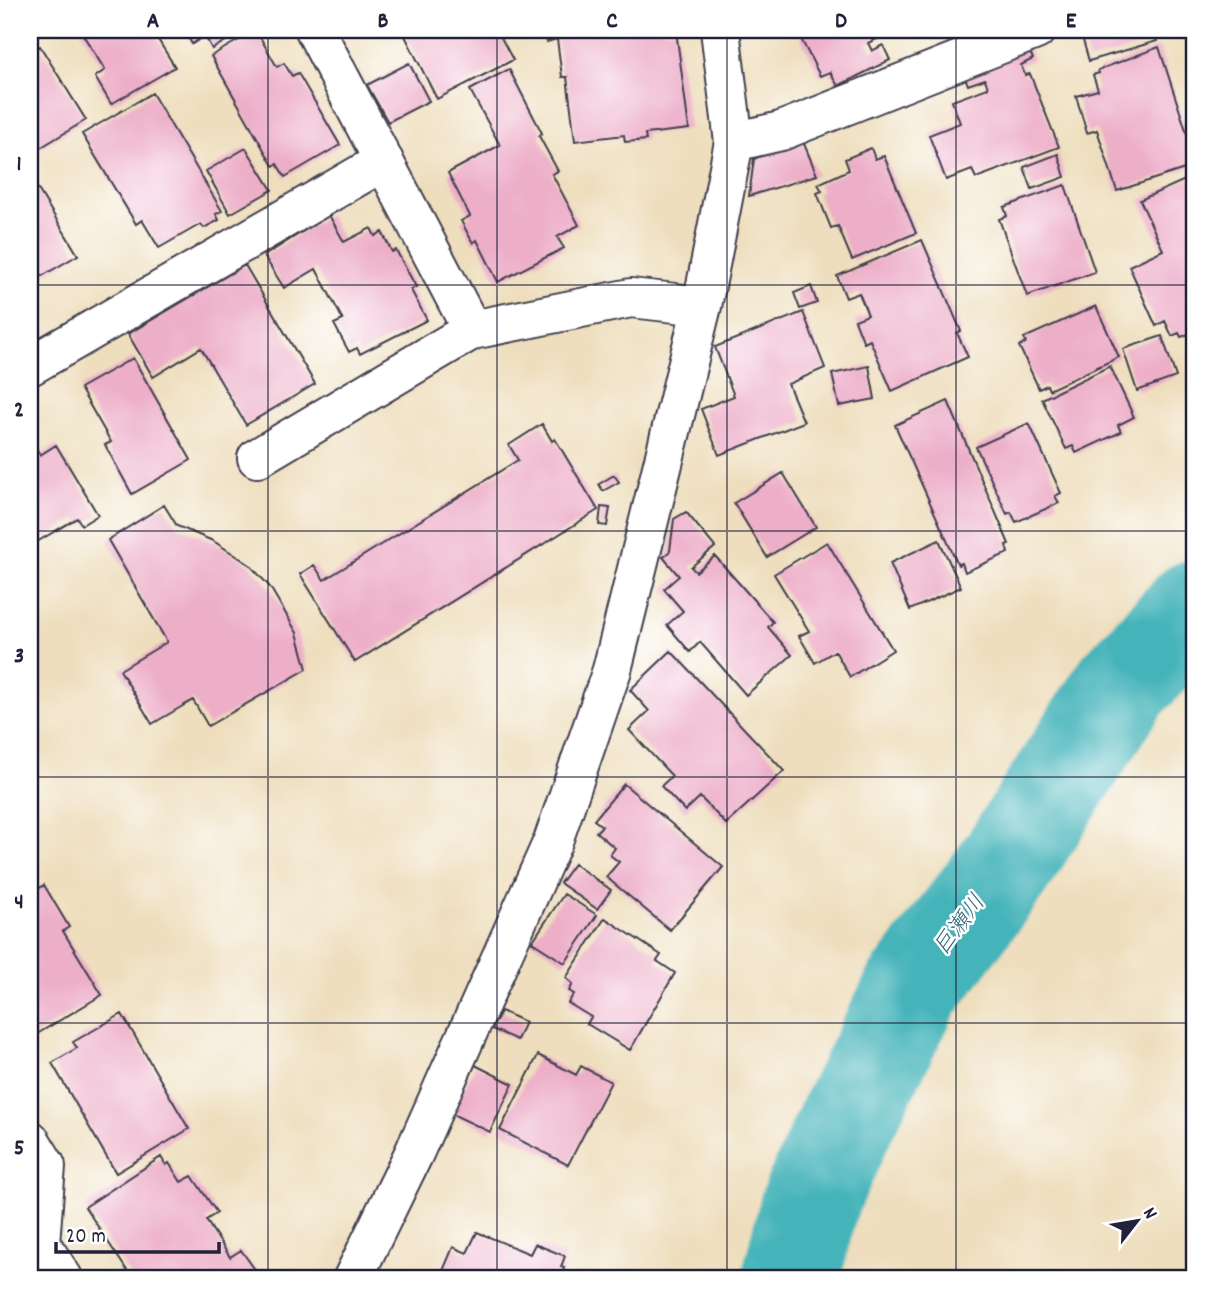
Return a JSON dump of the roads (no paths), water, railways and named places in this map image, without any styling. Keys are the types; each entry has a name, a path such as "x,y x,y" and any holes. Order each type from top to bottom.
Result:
{"street":[{"path":"315,30 472,330"},
{"path":"353,1278 414,1153 553,841 612,670 702,306 734,142 720,30"},
{"path":"734,142 781,131 1036,30"},
{"path":"30,366 384,161"},
{"path":"257,458 472,330 631,298 702,306"},
{"path":"30,1140 46,1166 40,1242 63,1278"}],"waterway":[{"name":"巨瀬川","path":"791,1278 809,1204 847,1119 912,991 1003,869 1121,687 1194,609"}]}
